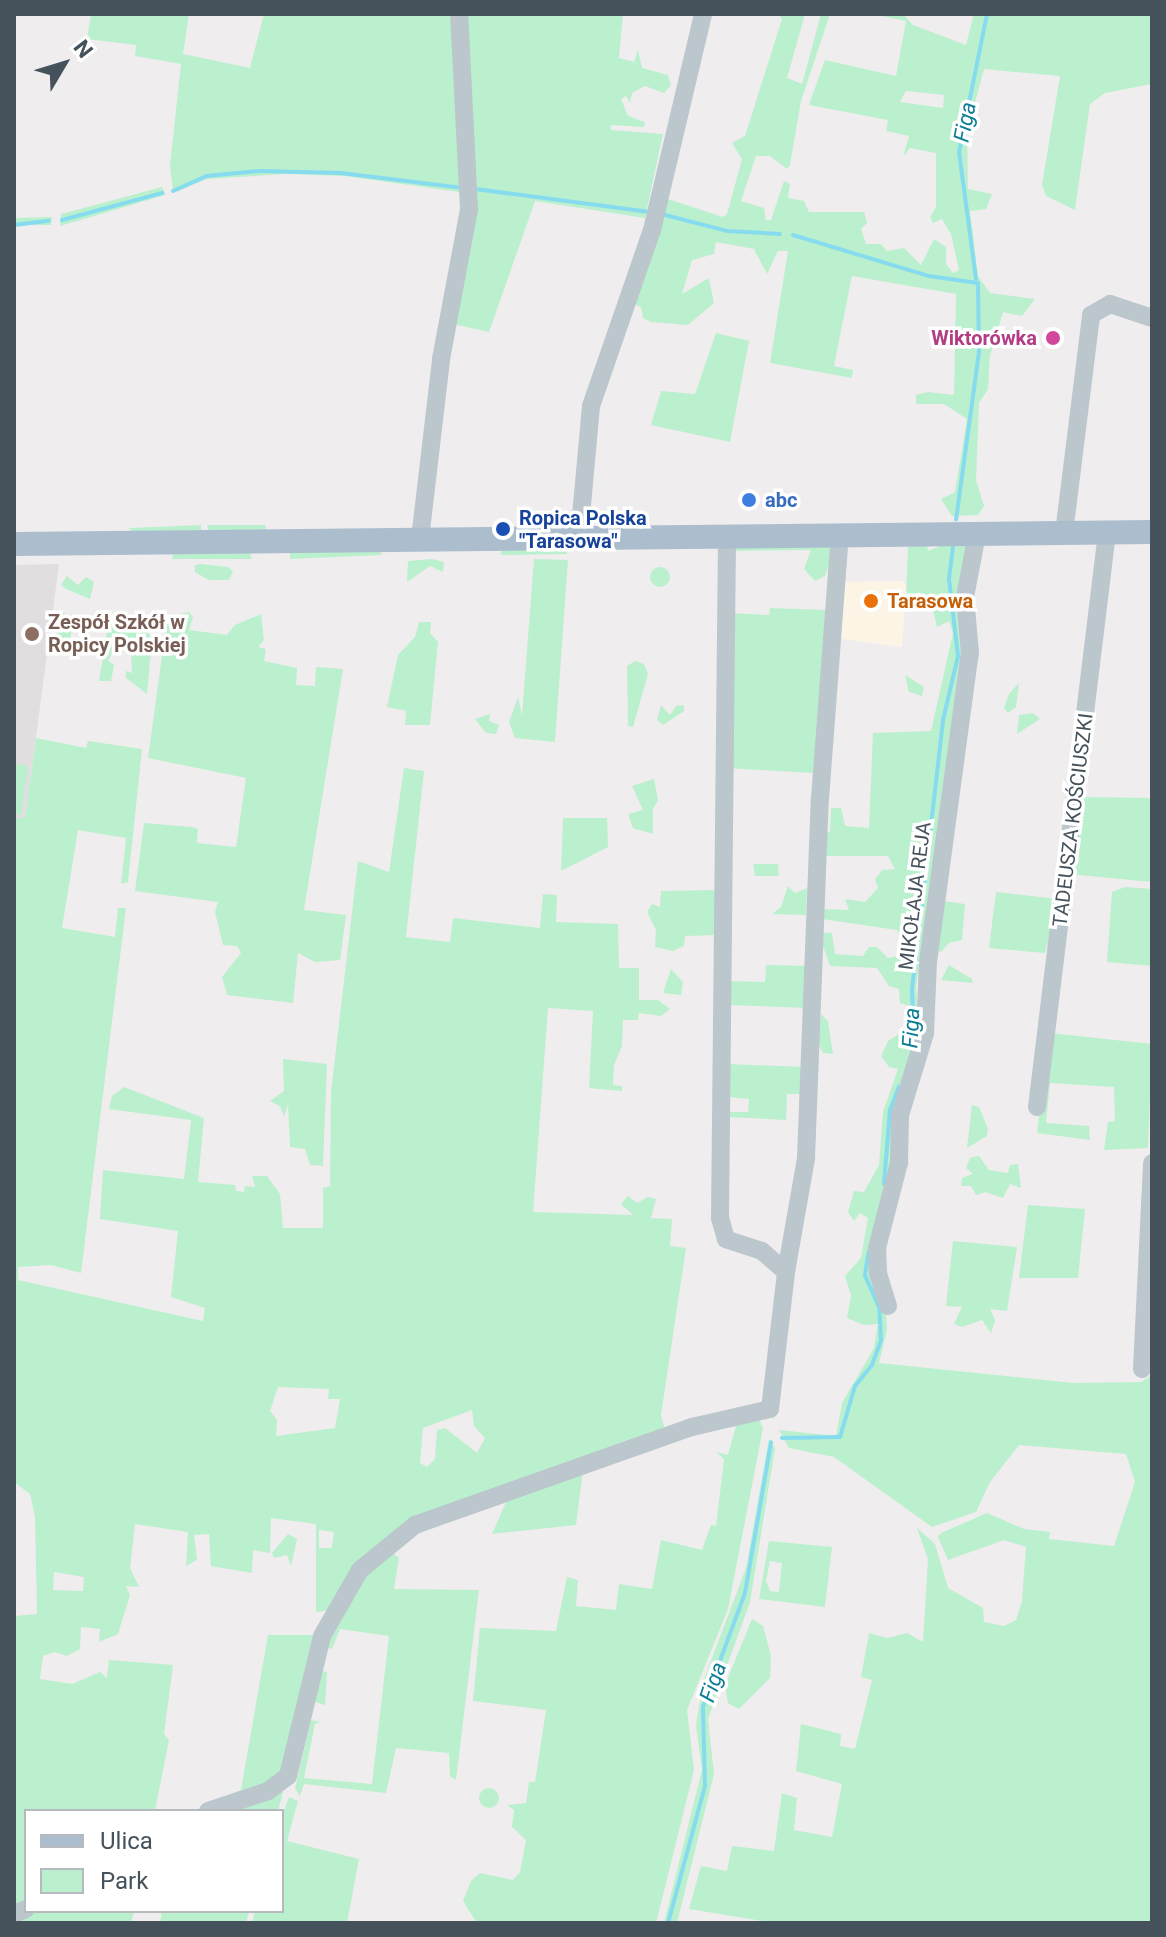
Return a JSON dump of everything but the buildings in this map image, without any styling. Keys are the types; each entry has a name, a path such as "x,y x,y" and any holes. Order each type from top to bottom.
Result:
{"main road":[{"path":"14,544 1152,532"}],"street":[{"path":"420,539 441,359 470,198 459,14"},
{"path":"579,538 591,406 652,230 703,14"},
{"path":"1064,533 1091,315 1110,304 1152,318"},
{"name":"TADEUSZA KOŚCIUSZKI","path":"1037,1107 1107,533"},
{"name":"MIKOŁAJA REJA","path":"888,1306 877,1248 899,1163 900,1115 925,1033 928,962 970,653 965,597 974,534"},
{"path":"214,1809 268,1791 288,1776 322,1636 360,1570 415,1525 692,1427 770,1409 786,1272 806,1158 820,799 840,535"},
{"path":"727,537 720,1218 726,1239 762,1251 786,1272"},
{"path":"1142,1369 1152,1163"}],"shaded area":[{"name":"Zespół Szkół w Ropicy Polskiej","path":"59,564 25,819 14,818 14,565"},
{"path":"904,581 910,604 905,606 902,647 835,638 839,582"}],"green space":[{"path":"91,14 189,14 183,54 250,68 264,14 454,14 466,193 345,176 286,174 207,179 173,193 170,165 181,64 135,56 136,45 87,39"},
{"path":"462,14 623,14 619,58 634,62 638,50 642,68 668,75 671,85 664,93 645,86 632,93 630,103 626,96 621,99 628,116 645,122 644,127 611,125 611,130 663,134 645,218 535,201 489,332 453,324 469,240"},
{"path":"779,14 805,14 787,78 802,84 821,14 830,14 801,101 790,165 787,169 770,156 756,156 741,201 764,208 766,220 771,220 784,181 790,184 788,198 804,201 809,212 864,212 867,223 861,229 866,244 881,244 887,251 904,248 921,265 934,239 946,247 946,264 953,273 959,270 951,234 942,219 933,223 930,217 936,207 936,153 910,148 903,157 909,136 886,131 888,120 809,105 825,60 896,76 906,21 872,14 903,14 913,25 966,45 974,14 1152,14 1152,84 1105,93 1090,104 1075,210 1046,196 1042,185 1060,76 984,69 967,132 968,189 992,194 986,209 970,211 978,276 990,293 1035,299 1022,316 1003,312 990,356 988,389 979,403 976,480 984,506 978,515 952,516 941,499 955,492 967,419 944,404 916,404 916,395 928,392 954,395 956,294 852,276 834,366 853,370 852,378 770,363 788,251 778,251 767,274 754,249 716,242 714,254 692,260 682,294 709,278 714,303 688,325 651,322 643,318 641,307 629,302 665,198 723,217 727,214 742,159 732,143 745,136 782,19","holes":["906,91 944,95 943,108 900,102"]},
{"path":"162,187 165,195 60,226 61,214"},
{"path":"52,217 51,225 14,225 14,218"},
{"path":"716,333 749,341 730,442 651,425 661,391 695,394"},
{"path":"201,525 201,530 132,533 129,528"},
{"path":"207,525 266,525 265,531 209,531"},
{"path":"927,544 928,551 945,544 967,546 964,644 916,988 921,1029 881,1223 887,1330 879,1363 1073,1383 1141,1382 1151,1376 1152,1923 775,1923 689,1909 701,1866 727,1871 732,1846 774,1851 782,1793 797,1798 794,1830 832,1837 842,1784 796,1771 801,1724 841,1734 840,1746 855,1749 872,1680 861,1677 869,1633 887,1638 907,1633 923,1642 928,1559 917,1528 905,1517 935,1544 948,1588 983,1608 984,1622 1004,1626 1016,1620 1022,1601 1026,1547 1004,1540 948,1560 938,1537 941,1533 987,1513 1024,1529 1050,1532 1049,1539 1114,1546 1135,1482 1126,1454 1019,1445 990,1482 976,1512 932,1527 834,1457 789,1448 779,1430 836,1436 842,1403 874,1348 878,1324 864,1325 847,1318 851,1296 845,1276 861,1258 868,1218 860,1213 854,1221 848,1212 854,1191 864,1192 879,1165 883,1112 898,1069 889,1067 881,1056 888,1041 907,1029 910,1006 900,1003 899,989 889,986 877,968 830,966 818,932 832,933 835,954 863,956 869,947 877,947 888,958 908,954 897,930 822,919 821,909 849,910 845,899 865,902 878,888 875,879 882,870 895,869 888,856 821,856 822,831 830,832 831,808 841,808 845,826 869,828 873,733 931,731 953,633 949,621 937,627 933,610 910,604 906,598 908,547"},
{"path":"730,546 829,546 834,552 825,576 815,581 804,569 811,550 730,551"},
{"path":"501,549 567,549 567,554 501,555"},
{"path":"290,550 379,551 382,555 290,559"},
{"path":"250,553 252,559 172,559 173,554"},
{"path":"432,559 444,562 443,572 430,566 407,582 408,561"},
{"path":"534,559 568,560 555,742 515,738 509,722 518,697 522,716"},
{"path":"195,565 228,567 233,571 229,580 209,580 195,572"},
{"path":"660,567 667,570 670,577 667,584 660,587 653,584 650,577 653,570"},
{"path":"67,576 78,585 86,577 94,582 90,599 61,585"},
{"path":"770,608 826,610 814,773 727,768 728,613 769,615"},
{"path":"189,612 193,617 189,630 227,635 235,625 261,614 264,640 258,647 266,649 264,661 297,668 296,685 315,686 316,667 343,669 304,910 346,915 340,960 315,962 298,953 293,1003 227,995 222,977 241,953 237,946 223,945 215,912 218,902 135,891 144,823 193,827 198,829 197,843 236,847 246,778 148,758 165,634 160,619"},
{"path":"64,613 72,623 70,645 64,650 55,645 59,614"},
{"path":"110,613 117,622 131,625 128,629 147,631 152,640 147,694 126,678 126,671 132,673 131,648 116,646 108,661 114,665 111,681 99,681"},
{"path":"419,622 431,622 430,633 438,642 430,725 405,725 406,711 387,707 398,655 415,637"},
{"path":"635,661 644,664 648,674 633,727 628,726 627,666"},
{"path":"905,675 924,687 922,696 909,692"},
{"path":"1019,683 1016,707 1008,713 1004,708 1009,694"},
{"path":"661,705 670,715 676,706 684,705 684,711 663,725 657,720"},
{"path":"1033,713 1040,719 1017,734 1019,715"},
{"path":"490,714 489,721 499,725 496,734 486,733 475,719"},
{"path":"36,738 86,748 88,741 142,749 128,882 121,884 126,838 78,830 62,928 115,937 118,908 126,908 81,1273 51,1265 18,1267 18,1280 203,1321 205,1308 171,1297 178,1231 100,1219 103,1170 184,1179 191,1120 109,1109 112,1096 124,1087 204,1118 198,1182 235,1185 236,1191 244,1192 245,1186 255,1187 252,1176 267,1176 280,1194 283,1228 323,1228 323,1188 330,1186 331,1092 358,861 389,872 404,768 424,771 406,937 450,942 453,918 540,928 543,894 557,895 556,922 618,924 619,968 639,968 639,1000 658,1000 670,1009 661,1016 639,1013 638,1020 623,1020 622,1046 614,1065 613,1085 622,1086 622,1091 589,1088 593,1011 548,1008 533,1212 633,1215 621,1204 628,1196 637,1203 648,1197 656,1199 651,1218 672,1219 670,1246 686,1248 661,1415 665,1430 415,1520 331,1610 316,1612 316,1524 271,1518 270,1553 253,1550 252,1573 211,1566 209,1534 194,1535 197,1560 186,1566 188,1532 135,1524 130,1568 139,1587 126,1586 130,1595 118,1634 99,1642 100,1629 81,1627 80,1649 67,1656 55,1652 43,1656 40,1679 72,1684 100,1672 107,1678 109,1660 173,1665 164,1734 169,1740 155,1809 24,1809 24,1905 14,1910 14,1616 37,1614 35,1517 30,1494 14,1482 14,818 25,818","holes":["278,1387 329,1389 328,1399 340,1399 335,1428 276,1436 277,1420 270,1411","472,1410 474,1426 485,1438 477,1453 445,1428 437,1430 435,1459 427,1467 420,1463 423,1428","319,1530 334,1532 332,1548 319,1548","54,1572 84,1577 83,1591 53,1590"]},
{"path":"14,764 28,766 21,815 14,814"},
{"path":"654,779 658,800 653,809 653,834 633,828 628,814 643,810 632,786"},
{"path":"1078,797 1152,798 1152,882 1068,874"},
{"path":"563,818 607,818 608,847 561,871"},
{"path":"753,864 778,864 779,876 755,876"},
{"path":"788,886 795,893 807,888 806,915 772,914 781,907"},
{"path":"1125,887 1152,889 1152,966 1107,962 1112,892"},
{"path":"718,890 717,935 685,936 684,946 673,951 655,947 656,930 647,912 652,904 660,907 661,891"},
{"path":"996,892 1058,899 1045,953 989,948"},
{"path":"943,901 965,904 962,940 949,943 941,952 936,950"},
{"path":"766,965 808,966 808,1008 728,1005 728,981 765,982"},
{"path":"949,965 972,979 973,983 941,980"},
{"path":"671,969 683,982 681,995 663,993"},
{"path":"821,1014 828,1021 833,1054 823,1053 818,1044"},
{"path":"1050,1033 1152,1044 1148,1148 1104,1150 1108,1122 1115,1121 1114,1087 1050,1083 1046,1123 1089,1126 1090,1140 1037,1133"},
{"path":"283,1059 327,1064 323,1166 310,1165 305,1149 290,1147 288,1104 284,1117 280,1106 270,1101 284,1091"},
{"path":"728,1064 804,1067 802,1094 787,1094 786,1120 728,1117 728,1112 748,1112 749,1099 728,1097"},
{"path":"972,1105 979,1107 988,1129 987,1136 967,1148"},
{"path":"979,1156 989,1170 1008,1173 1010,1165 1018,1164 1021,1188 1010,1184 1003,1198 985,1192 976,1195 971,1186 961,1186 962,1178 973,1174 966,1168 970,1158"},
{"path":"1028,1205 1085,1209 1078,1278 1019,1278"},
{"path":"953,1241 1017,1247 1007,1311 990,1309 995,1320 991,1333 982,1320 962,1327 954,1324 962,1307 946,1306"},
{"path":"759,1419 763,1428 728,1609 687,1710 694,1770 656,1923 477,1923 463,1901 471,1881 480,1873 513,1880 520,1872 526,1840 512,1827 514,1810 507,1805 526,1803 529,1782 535,1782 546,1710 473,1701 480,1628 556,1631 567,1577 578,1580 576,1606 616,1610 619,1584 652,1589 661,1540 702,1550 711,1525 716,1526 724,1459 716,1452 728,1455 736,1426 681,1435"},
{"path":"769,1439 775,1448 750,1602 708,1719 714,1774 677,1923 664,1923 702,1770 696,1725 703,1682 746,1568"},
{"path":"583,1470 576,1525 492,1534 506,1502"},
{"path":"288,1534 297,1539 291,1566 287,1555 274,1558 272,1553"},
{"path":"769,1541 832,1547 825,1607 759,1599","holes":["770,1561 782,1563 779,1592 770,1591 766,1581"]},
{"path":"394,1554 399,1558 394,1589 479,1590 456,1780 450,1776 449,1753 396,1748 386,1793 304,1784 300,1796 295,1788 311,1720 321,1722 315,1724 304,1778 372,1784 389,1636 340,1629 332,1649 327,1647 363,1573"},
{"path":"752,1619 763,1626 771,1656 770,1678 739,1709 728,1703 725,1685"},
{"path":"268,1635 315,1635 292,1758 273,1782 216,1800 241,1790"},
{"path":"321,1671 327,1672 325,1705 315,1702"},
{"path":"489,1788 496,1791 499,1798 496,1805 489,1808 482,1805 479,1798 482,1791"},
{"path":"277,1789 283,1792 279,1809 217,1809"},
{"path":"289,1797 298,1801 287,1841 359,1859 347,1923 252,1923 254,1913 284,1913 284,1811"},
{"path":"24,1912 134,1913 131,1923 14,1923 14,1917"},
{"path":"162,1913 248,1913 246,1923 160,1923"}],"waterway":[{"name":"Figa","path":"976,279 959,152 987,14"},
{"path":"173,191 206,176 260,171 341,173 463,188"},
{"path":"475,189 649,212"},
{"path":"62,220 162,193"},
{"path":"661,214 727,231 780,234"},
{"path":"14,225 49,221"},
{"name":"Figa","path":"793,235 929,276 978,283 979,352 956,519"},
{"name":"Figa","path":"914,1041 912,989 943,720 958,656 949,579 953,546"},
{"name":"Figa","path":"884,1184 890,1110 899,1087"},
{"name":"Figa","path":"782,1438 840,1437 855,1386 872,1365 881,1340 879,1307 865,1275 869,1251"},
{"name":"Figa","path":"668,1923 705,1786 703,1707 745,1593 771,1442"}],"place":[{"name":"Wiktorówka","path":"1053,338"},
{"name":"abc","path":"749,500"},
{"name":"Ropica Polska \"Tarasowa\"","path":"503,529"},
{"name":"Tarasowa","path":"871,601"},
{"name":"Zespół Szkół w Ropicy Polskiej","path":"32,634"}]}
